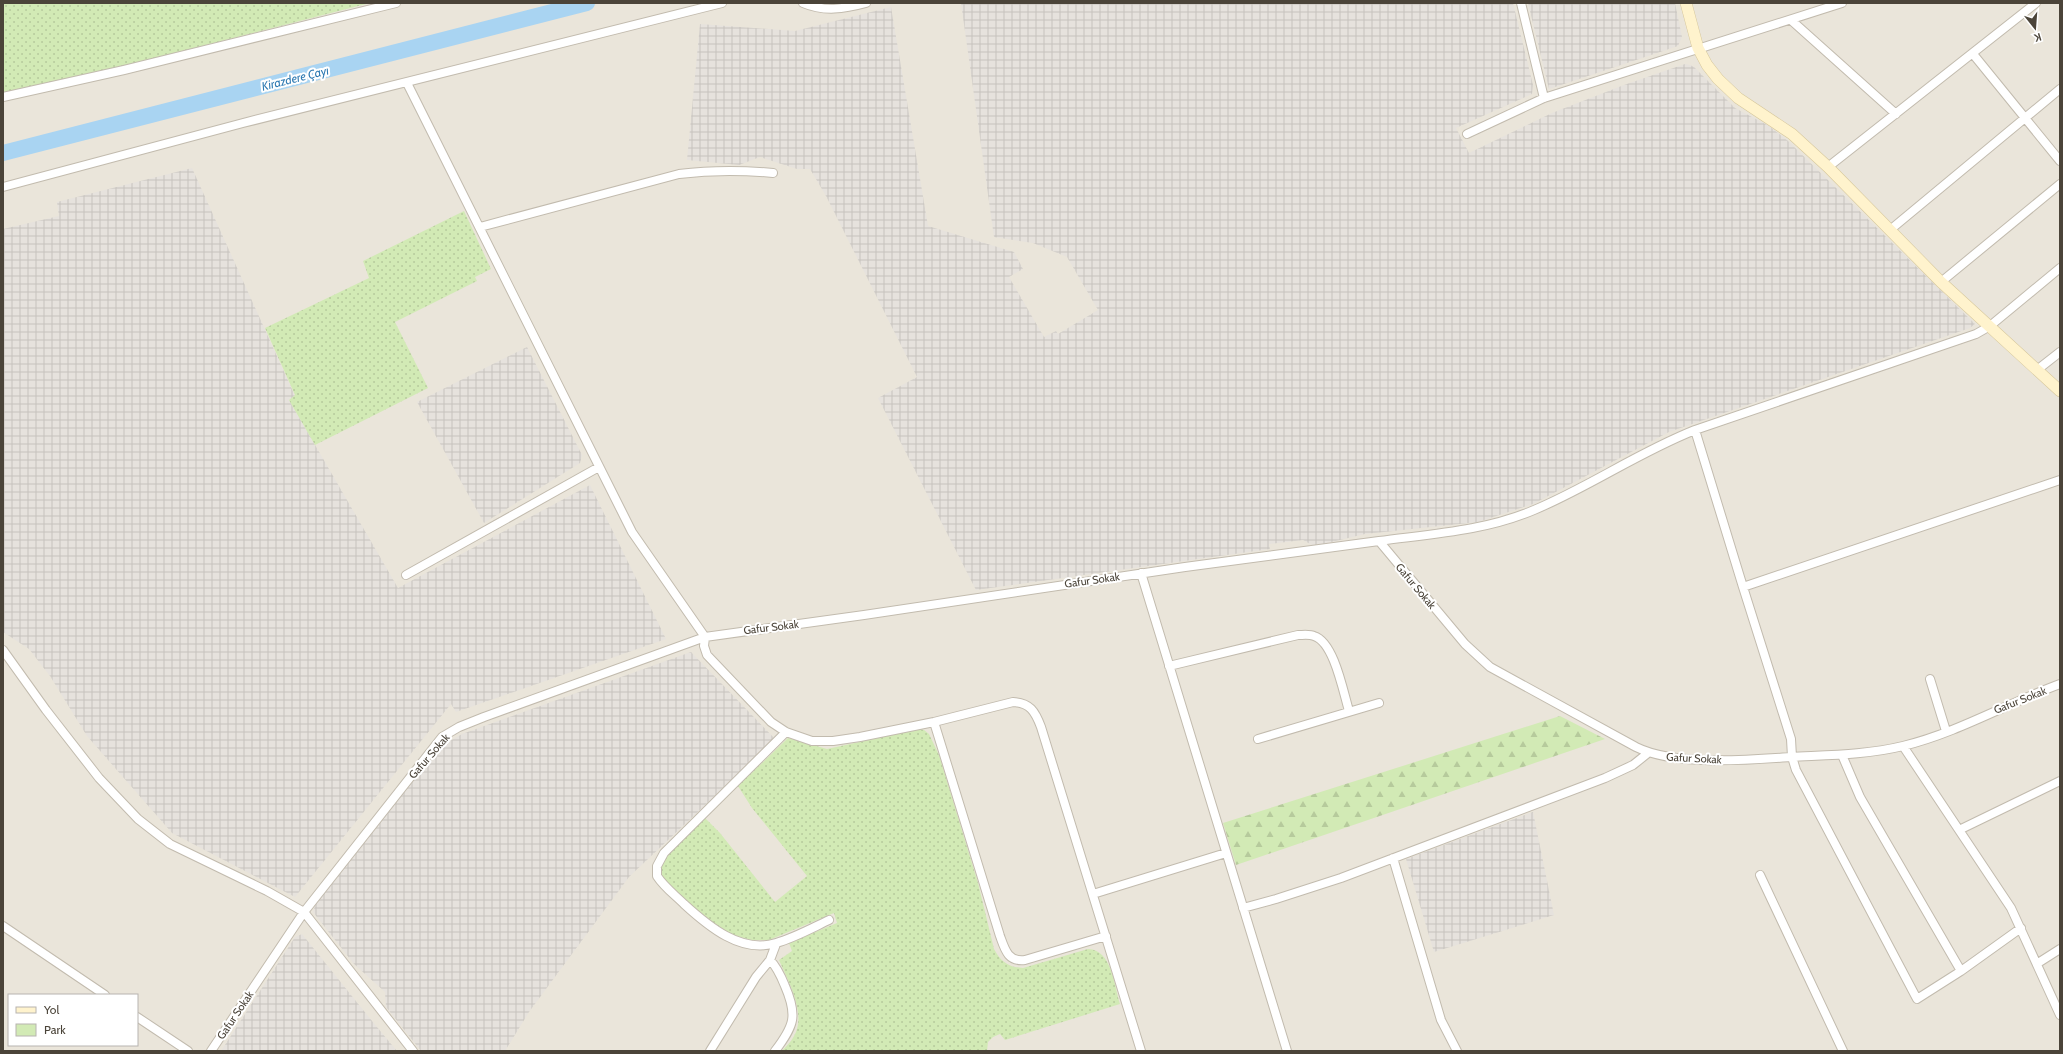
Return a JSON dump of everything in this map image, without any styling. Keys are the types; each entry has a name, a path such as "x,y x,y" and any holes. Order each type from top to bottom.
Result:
{"street":[{"path":"3,97 124,70 395,3"},
{"path":"3,187 243,123 722,3"},
{"path":"803,3 826,10 866,3"},
{"path":"1521,3 1544,98"},
{"path":"1686,3 1698,48 1708,65 1727,88 1792,134 1828,167 1941,282 2060,391"},
{"path":"1467,134 1544,98 1842,3"},
{"path":"1828,167 2036,3"},
{"path":"1791,20 1896,114"},
{"path":"1973,54 2060,161"},
{"path":"407,83 632,532 705,637 704,646 707,655 770,722 786,732 804,739 821,742 847,739 934,722 1013,702 1025,704 1033,709 1041,727 1141,1051"},
{"path":"1890,230 2060,89"},
{"path":"480,228 679,174 736,170 773,173"},
{"path":"1941,282 2060,184"},
{"path":"1379,542 1468,529 1534,510 1663,443 1695,430 1976,334 1990,326 2060,268"},
{"path":"2037,370 2060,352"},
{"path":"1695,430 1791,739 1792,757 1802,785 1917,999 1961,971 2022,928"},
{"path":"406,575 599,467"},
{"path":"1743,587 2060,480"},
{"name":"Gafur Sokak","path":"211,1051 304,912 436,744 448,732 484,717 705,637 864,615 1141,573 1379,542 1465,644 1490,667 1508,679 1648,753 1693,759 1756,760 1842,755 1903,746 1946,731 2060,684"},
{"path":"1141,573 1287,1051"},
{"path":"1169,666 1298,636 1314,636 1325,643 1331,654 1349,711"},
{"path":"4,653 99,778 150,830 170,844 267,891 304,912 413,1051"},
{"path":"1930,679 1946,731"},
{"path":"1258,739 1379,703"},
{"path":"934,722 1000,936 1005,950 1010,958 1018,961 1025,960 1106,936"},
{"path":"786,732 664,852 657,871 657,876 667,888 716,931 748,944 776,944 829,920"},
{"path":"1903,746 2011,908 2022,928 2060,1015"},
{"path":"1243,908 1276,899 1393,858 1622,772 1648,753"},
{"path":"1842,755 1860,797 1961,971"},
{"path":"1959,830 2060,781"},
{"path":"1093,894 1226,853"},
{"path":"1393,858 1441,1020 1457,1051"},
{"path":"1760,876 1843,1051"},
{"path":"3,926 104,994"},
{"path":"710,1051 756,977 770,960 776,944"},
{"path":"2038,964 2060,949"},
{"path":"770,960 779,973 791,1000 793,1011 792,1024 787,1035 775,1051"},
{"path":"138,1018 188,1051"}],"shaded area":[{"path":"3,3 2060,3 2060,1051 3,1051"},
{"path":"961,3 1513,3 1533,85 1532,94 1456,128 1469,153 1552,113 1624,85 1685,64 1690,65 1694,67 1735,108 1769,126 1788,141 1975,324 1970,328 1669,432 1533,504 1478,522 1365,534 1323,544 1312,545 1303,540 1269,544 1270,549 976,590 878,398 917,377 826,196 810,169 797,169 760,157 739,165 687,160 700,24 795,31 891,7 928,226 1014,252 1023,269 1009,277 1044,337 1056,331 1058,334 1098,310 1067,257 1033,243 994,237"},
{"path":"1528,3 1675,3 1682,37 1678,46 1549,89"},
{"path":"192,168 295,396 289,400 398,588 590,485 666,639 456,712 451,704 295,897 172,833 87,736 50,676 29,649 3,632 3,229 59,216 57,202"},
{"path":"527,347 582,455 580,463 484,523 417,402"},
{"path":"691,652 775,739 629,877 529,1012 505,1051 421,1051 386,1007 385,992 354,964 313,912 316,902 438,748 462,734"},
{"path":"1533,812 1554,915 1434,952 1406,859"},
{"path":"302,934 397,1051 221,1051 295,937"}],"green space":[{"path":"3,3 370,3 112,69 3,94"},
{"path":"464,211 491,269 475,277 477,281 395,322 428,388 315,445 289,400 295,395 265,328 369,278 363,261"},
{"path":"1560,716 1605,739 1236,865 1223,823"},
{"path":"919,729 924,730 929,734 939,755 978,883 994,949 999,957 1009,965 1023,968 1088,949 1096,951 1102,955 1111,970 1120,1004 1005,1040 1000,1034 993,1037 988,1042 987,1051 782,1051 794,1036 798,1018 795,998 779,960 792,951 789,943 837,923 834,913 769,940 751,940 730,934 707,921 666,886 659,874 661,861 704,817 720,833 775,902 807,876 752,808 738,786 788,738 827,749"}],"waterway":[{"name":"Kirazdere Çayı","path":"3,153 587,3"}]}
